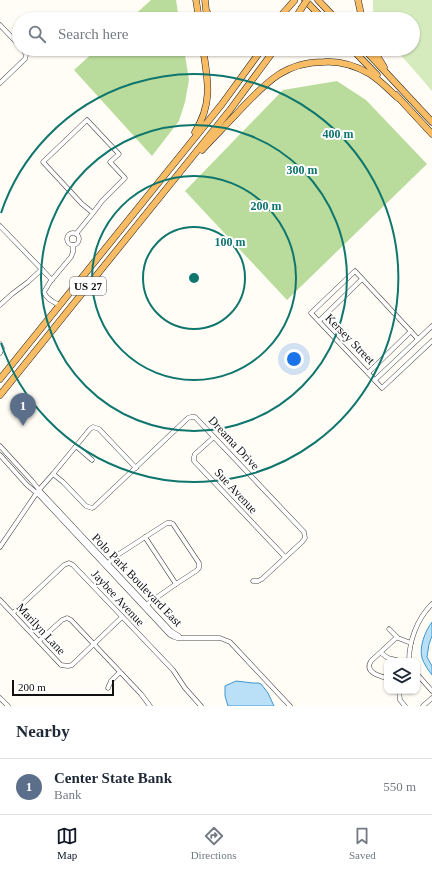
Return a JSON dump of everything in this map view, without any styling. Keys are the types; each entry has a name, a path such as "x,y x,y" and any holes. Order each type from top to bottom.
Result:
{"highway":[{"path":"196,0 198,12"},
{"path":"205,0 207,12"},
{"path":"299,12 306,0 317,12"},
{"path":"318,0 329,12"},
{"path":"358,0 361,12"},
{"path":"284,12 294,1"},
{"path":"287,12 294,1"},
{"path":"161,179 194,133 203,115 207,101 208,88 204,56"},
{"name":"US 27","path":"0,379 222,104 257,56"},
{"name":"US 27","path":"0,395 176,177 270,56"},
{"path":"359,56 432,134"},
{"path":"371,56 432,122"},
{"path":"378,56 394,81"},
{"path":"176,177 265,84 280,73 293,67 306,63 320,62 336,62 350,65 363,70 374,77 398,98"}],"street":[{"path":"0,25 12,38"},
{"path":"0,83 25,59 26,56"},
{"path":"73,245 68,242 67,238 71,234 76,234 93,213 102,201 125,178 110,162 119,154 87,120 43,162 82,204 93,213"},
{"path":"0,226 52,280"},
{"path":"73,245 79,241 79,237 76,234"},
{"path":"59,305 45,295 44,292 71,257 73,245"},
{"path":"0,305 42,269"},
{"name":"Kersey Street","path":"362,279 355,271 311,313 382,388 432,341"},
{"path":"319,321 362,279 418,339"},
{"path":"375,380 432,326"},
{"path":"368,373 411,331"},
{"path":"0,344 2,350 0,353"},
{"name":"Dreama Drive","path":"54,474 86,506 92,508 188,418 195,417 304,532 304,540 262,579 253,581"},
{"path":"0,547 38,492 93,427 99,429 136,468"},
{"name":"Sue Avenue","path":"214,437 195,454 194,460 285,557"},
{"name":"Polo Park Boulevard East","path":"0,446 40,496 106,564 170,634 174,637 183,638 220,638 230,642 290,706"},
{"path":"76,446 92,460"},
{"name":"Polo Park Boulevard East","path":"0,455 38,492"},
{"path":"106,564 167,523 171,522 175,525 199,563 199,568 145,606"},
{"path":"145,537 176,584"},
{"name":"Jaybee Avenue","path":"13,613 64,565 69,563 73,565 173,670 185,688 201,706"},
{"name":"Marilyn Lane","path":"0,600 61,665 68,666 72,665 122,617"},
{"path":"409,658 411,643 418,623 432,604"},
{"path":"39,641 62,620 67,618 71,620 142,694 150,706"},
{"path":"389,629 397,637 411,643"},
{"path":"384,677 375,674 370,670 369,666 371,661 397,637"},
{"path":"381,652 388,658"},
{"path":"108,688 111,681 120,672"},
{"path":"420,677 432,691"},
{"path":"399,694 400,700 405,706"},
{"path":"0,698 8,706"},
{"path":"423,706 432,698"}],"green space":[{"path":"151,0 176,0 178,12 138,12"},
{"path":"373,0 432,0 432,91 401,56 420,56 420,12 373,12"},
{"path":"89,56 185,56 189,80 185,102 179,121 152,156 74,70"},
{"path":"337,81 366,100 427,164 287,300 185,191 283,90"}],"water":[{"path":"432,622 432,636 427,657 432,666 432,675 422,658 421,649 423,639"},
{"path":"236,681 261,684 268,693 274,706 228,706 225,696 225,686"}],"place":[{"name":"Center State Bank","path":"23,426"}]}
